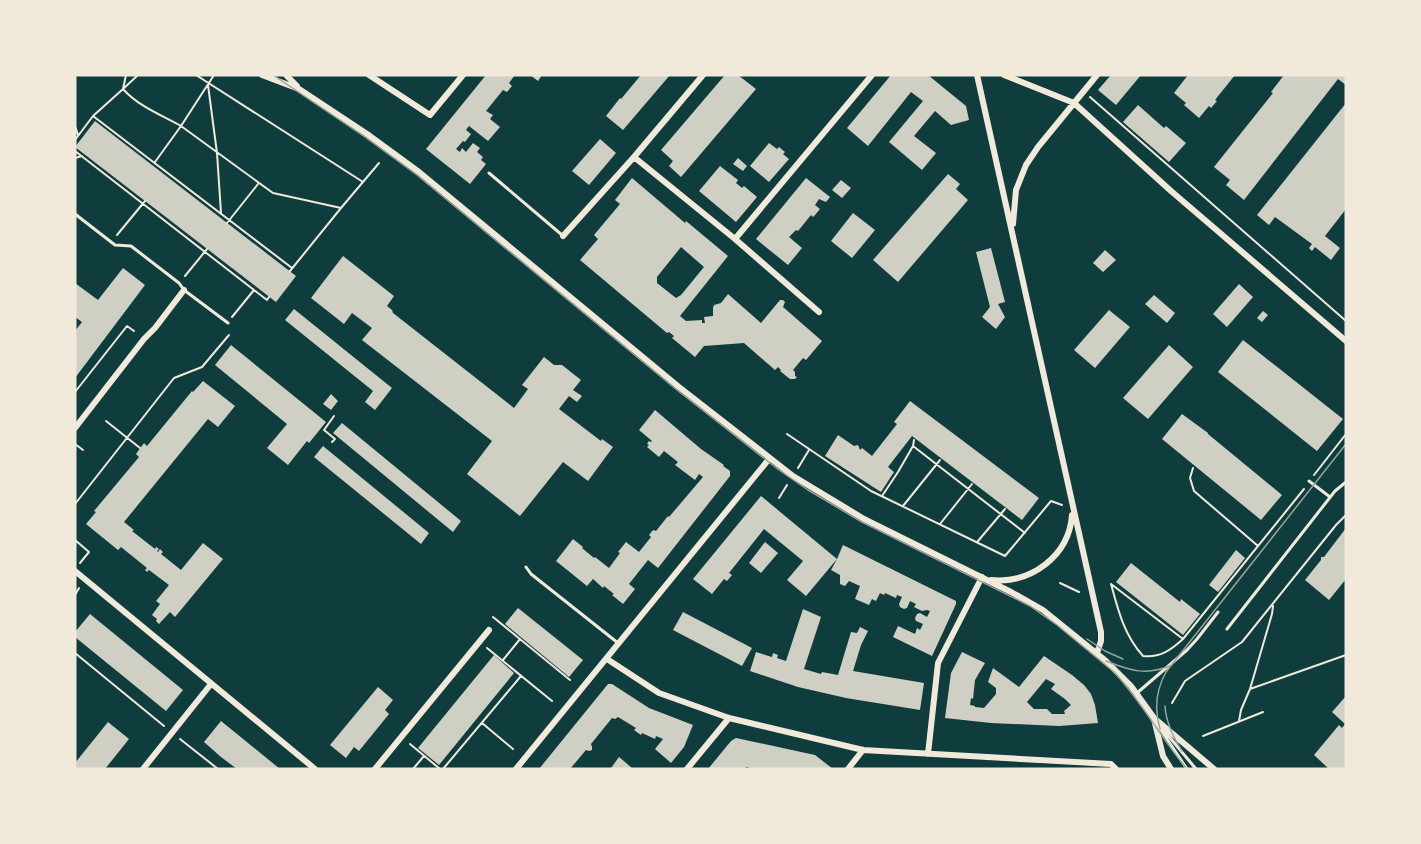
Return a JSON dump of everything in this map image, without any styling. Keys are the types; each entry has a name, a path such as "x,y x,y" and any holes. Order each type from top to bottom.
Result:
{"street":[{"path":"262,75 299,89 419,172 679,387 793,476 883,529 982,577 1042,610 1097,653 1124,678 1154,718 1214,769"},
{"path":"286,75 299,89"},
{"path":"369,75 430,115 462,75"},
{"path":"563,236 703,75"},
{"path":"735,239 872,75"},
{"path":"977,75 1101,632 1097,653"},
{"path":"1004,75 1074,103 1171,191 1346,341"},
{"path":"1012,233 1014,202 1022,172 1031,156 1097,75"},
{"path":"634,157 735,239 819,312"},
{"path":"75,428 184,290"},
{"path":"516,769 769,459"},
{"path":"982,577 1013,580 1043,567 1065,542 1073,508"},
{"path":"75,570 315,769"},
{"path":"928,754 938,663 982,577"},
{"path":"375,769 489,630"},
{"path":"607,659 659,693 729,718 863,750 1113,767"},
{"path":"143,769 211,684"},
{"path":"687,769 729,718"},
{"path":"1154,718 1163,756 1171,769"},
{"path":"848,769 863,750"}],"lane":[{"path":"489,173 563,236"},
{"path":"75,214 111,242 130,246 228,323"},
{"path":"1310,481 1330,497"},
{"path":"1227,629 1330,497 1346,483"},
{"path":"526,567 531,574 619,644"},
{"path":"1137,693 1187,650 1218,612"},
{"path":"1154,718 1187,769"},
{"path":"1154,718 1196,769"}],"path":[{"path":"126,75 123,88 129,96 181,126 258,184 273,193 340,208"},
{"path":"75,140 93,116 138,75"},
{"path":"196,75 363,182"},
{"path":"155,162 214,75"},
{"path":"208,84 217,153 221,213"},
{"path":"1083,91 1346,321"},
{"path":"93,116 221,213 291,270 379,163"},
{"path":"75,126 78,136"},
{"path":"75,151 206,250 267,300 269,297"},
{"path":"75,158 82,156"},
{"path":"228,221 258,184"},
{"path":"111,242 143,202"},
{"path":"179,283 206,250"},
{"path":"228,323 254,290"},
{"path":"75,393 127,326 134,331"},
{"path":"75,504 174,378 202,367 229,335"},
{"path":"332,442 335,439 324,430 334,416"},
{"path":"106,421 140,448"},
{"path":"787,434 872,491 1005,555 1051,501 1073,508"},
{"path":"1183,639 1111,584 1119,616 1131,641 1143,656 1163,654 1183,639 1346,434"},
{"path":"882,496 913,446 914,440"},
{"path":"75,444 83,450"},
{"path":"913,446 1025,533"},
{"path":"903,506 940,460"},
{"path":"1193,468 1190,478 1194,491 1258,546"},
{"path":"940,524 972,484"},
{"path":"977,542 1005,509"},
{"path":"1172,703 1185,681 1242,642 1346,515"},
{"path":"75,540 89,552 75,570"},
{"path":"1060,583 1079,592"},
{"path":"75,584 80,589 75,595"},
{"path":"1239,720 1272,614 1273,604"},
{"path":"493,617 570,680"},
{"path":"502,660 520,639"},
{"path":"479,642 552,701"},
{"path":"75,653 218,769"},
{"path":"1250,689 1346,655"},
{"path":"401,737 442,769 521,676"},
{"path":"1203,736 1263,712"},
{"path":"482,723 513,749"},
{"path":"413,769 424,756"}],"building":[{"path":"486,75 515,75 509,83 512,86 507,92 503,90 486,111 493,115 490,119 500,127 488,141 469,126 466,130 471,134 456,149 460,152 462,148 466,152 473,143 480,148 477,152 486,164 470,184 426,149"},
{"path":"530,75 542,75 538,81"},
{"path":"641,75 670,75 623,130 606,116"},
{"path":"725,75 738,75 756,89 681,177 669,166 673,161 661,150"},
{"path":"891,75 928,75 966,106 969,120 951,125 935,111 914,136 936,153 922,170 889,142 923,101 911,92 868,146 847,128"},
{"path":"1111,75 1141,75 1116,105 1098,90"},
{"path":"1188,75 1235,75 1215,100 1217,101 1211,108 1209,106 1199,118 1174,93"},
{"path":"1284,75 1346,75 1346,85 1338,79 1244,200 1226,185 1230,180 1214,167 1273,93 1271,92"},
{"path":"1346,103 1346,209 1325,236 1340,248 1331,260 1315,247 1312,251 1309,248 1312,244 1275,217 1269,225 1257,215"},
{"path":"1138,105 1164,128 1166,126 1186,143 1169,162 1123,122"},
{"path":"95,121 296,276 276,302 75,147"},
{"path":"600,139 616,153 589,185 572,171"},
{"path":"769,143 777,149 779,147 789,159 769,182 750,166"},
{"path":"738,158 747,166 743,171 733,164"},
{"path":"720,166 738,180 736,183 742,188 744,186 757,197 736,222 699,191"},
{"path":"948,174 960,184 956,189 968,200 898,282 873,260"},
{"path":"632,178 728,256 680,316 686,321 702,320 702,323 705,323 704,317 713,316 714,305 721,303 728,294 761,323 780,300 783,300 785,302 783,307 822,341 806,360 803,358 793,370 797,377 790,379 778,367 775,370 744,343 704,346 695,357 672,338 674,336 667,333 580,260 598,239 594,235 620,204 615,200","holes":["681,247 704,267 676,298 657,283 657,277"]},
{"path":"806,178 830,197 826,202 819,199 815,205 820,209 789,237 802,248 788,265 756,239"},
{"path":"841,180 851,188 842,198 832,190"},
{"path":"853,213 875,230 852,258 831,241"},
{"path":"991,248 1005,302 998,304 1005,317 996,329 982,317 990,307 976,252"},
{"path":"1105,250 1116,260 1103,272 1093,263"},
{"path":"343,256 394,296 387,306 393,313 514,408 528,389 522,385 544,357 554,365 562,365 581,380 573,390 582,396 577,402 569,396 559,409 601,441 602,439 613,447 588,481 563,462 520,516 467,474 492,441 362,340 372,328 352,313 344,324 311,298"},
{"path":"123,268 145,285 75,378 75,331 82,322 75,317 75,283 98,300"},
{"path":"1239,284 1253,297 1227,327 1213,314"},
{"path":"1154,295 1175,313 1167,323 1145,304"},
{"path":"294,309 392,388 375,410 365,402 373,391 285,320"},
{"path":"1109,310 1130,327 1095,368 1074,350"},
{"path":"1263,311 1268,315 1262,322 1257,318"},
{"path":"1243,340 1343,419 1317,451 1218,372"},
{"path":"231,345 326,422 288,465 267,448 287,424 215,365"},
{"path":"1169,345 1193,367 1148,419 1123,398"},
{"path":"203,381 235,406 218,427 208,419 124,522 155,549 156,547 159,549 158,552 160,549 163,552 161,554 181,570 203,543 223,559 175,617 170,612 159,624 152,615 160,604 156,601 169,585 149,570 147,572 145,570 147,568 121,547 118,550 86,524 139,457 136,454 144,443 147,446 192,391"},
{"path":"331,394 338,401 331,410 323,404"},
{"path":"910,401 1039,498 1022,520 912,436 888,467 894,472 881,492 825,456 838,435 854,446 858,445 860,450 862,448 872,456 897,424 894,422"},
{"path":"655,410 701,449 724,465 730,471 730,476 658,568 648,560 629,584 635,589 623,604 604,586 603,588 593,579 587,586 556,561 573,539 609,568 626,542 639,552 651,537 649,535 653,530 656,531 703,477 699,474 695,480 675,465 678,462 664,451 659,457 647,447 649,441 652,441 639,430"},
{"path":"1182,414 1282,495 1261,520 1162,439"},
{"path":"342,423 461,521 453,532 333,433"},
{"path":"323,446 429,533 421,544 314,457"},
{"path":"761,496 837,559 806,596 787,580 803,561 764,529 729,573 732,575 727,581 724,579 712,594 693,579"},
{"path":"1346,528 1346,579 1329,600 1305,580"},
{"path":"765,542 778,553 761,573 749,563"},
{"path":"843,545 956,601 932,656 893,637 898,626 915,634 917,628 920,630 923,624 916,621 917,614 920,613 927,617 930,611 922,611 914,607 916,604 910,601 904,609 899,604 902,597 897,595 896,598 885,593 884,595 880,593 876,601 872,599 869,605 855,599 860,586 849,581 845,586 840,584 840,575 831,570"},
{"path":"1236,550 1245,558 1218,592 1209,585"},
{"path":"1131,563 1180,602 1181,599 1200,614 1183,635 1116,582"},
{"path":"518,608 583,660 569,677 505,624"},
{"path":"803,609 821,617 804,669 821,674 822,672 838,675 851,632 857,633 860,627 868,631 853,671 924,683 920,710 846,698 798,687 750,671 756,652 772,657 773,653 778,655 777,658 786,661"},
{"path":"683,612 752,648 742,666 673,630"},
{"path":"90,614 183,690 166,711 75,637 75,632"},
{"path":"962,652 985,663 975,680 970,705 984,708 996,694 996,688 988,682 993,668 1019,687 1044,656 1084,685 1091,694 1098,723 1059,726 945,718 951,673","holes":["1046,679 1055,684 1051,689 1071,705 1064,711 1065,714 1052,714 1047,709 1034,709 1027,702"]},
{"path":"494,655 514,673 439,765 418,748"},
{"path":"608,684 612,684 649,708 693,725 684,747 671,763 655,749 663,739 656,736 655,739 642,733 641,735 634,730 636,728 618,717 612,718 591,744 592,750 586,750 570,769 539,769"},
{"path":"378,687 393,700 385,710 389,714 359,751 354,747 346,758 330,745"},
{"path":"1346,696 1346,769 1329,769 1314,755 1339,725 1342,728 1345,724 1332,712"},
{"path":"221,721 280,769 237,769 221,757 204,742"},
{"path":"108,722 129,739 105,769 75,769 75,763"},
{"path":"736,738 815,755 833,769 752,769 747,767 708,769"},
{"path":"619,757 633,769 612,769"}],"tram line":[{"path":"273,75 417,175 677,390 779,470 862,522 1030,606 1057,625 1114,672 1134,695 1187,769"},
{"path":"1160,729 1157,700 1166,672 1346,444"},
{"path":"1087,639 1123,659"},
{"path":"1106,661 1139,671 1155,670 1172,665"},
{"path":"1165,706 1170,730 1182,751"}]}
